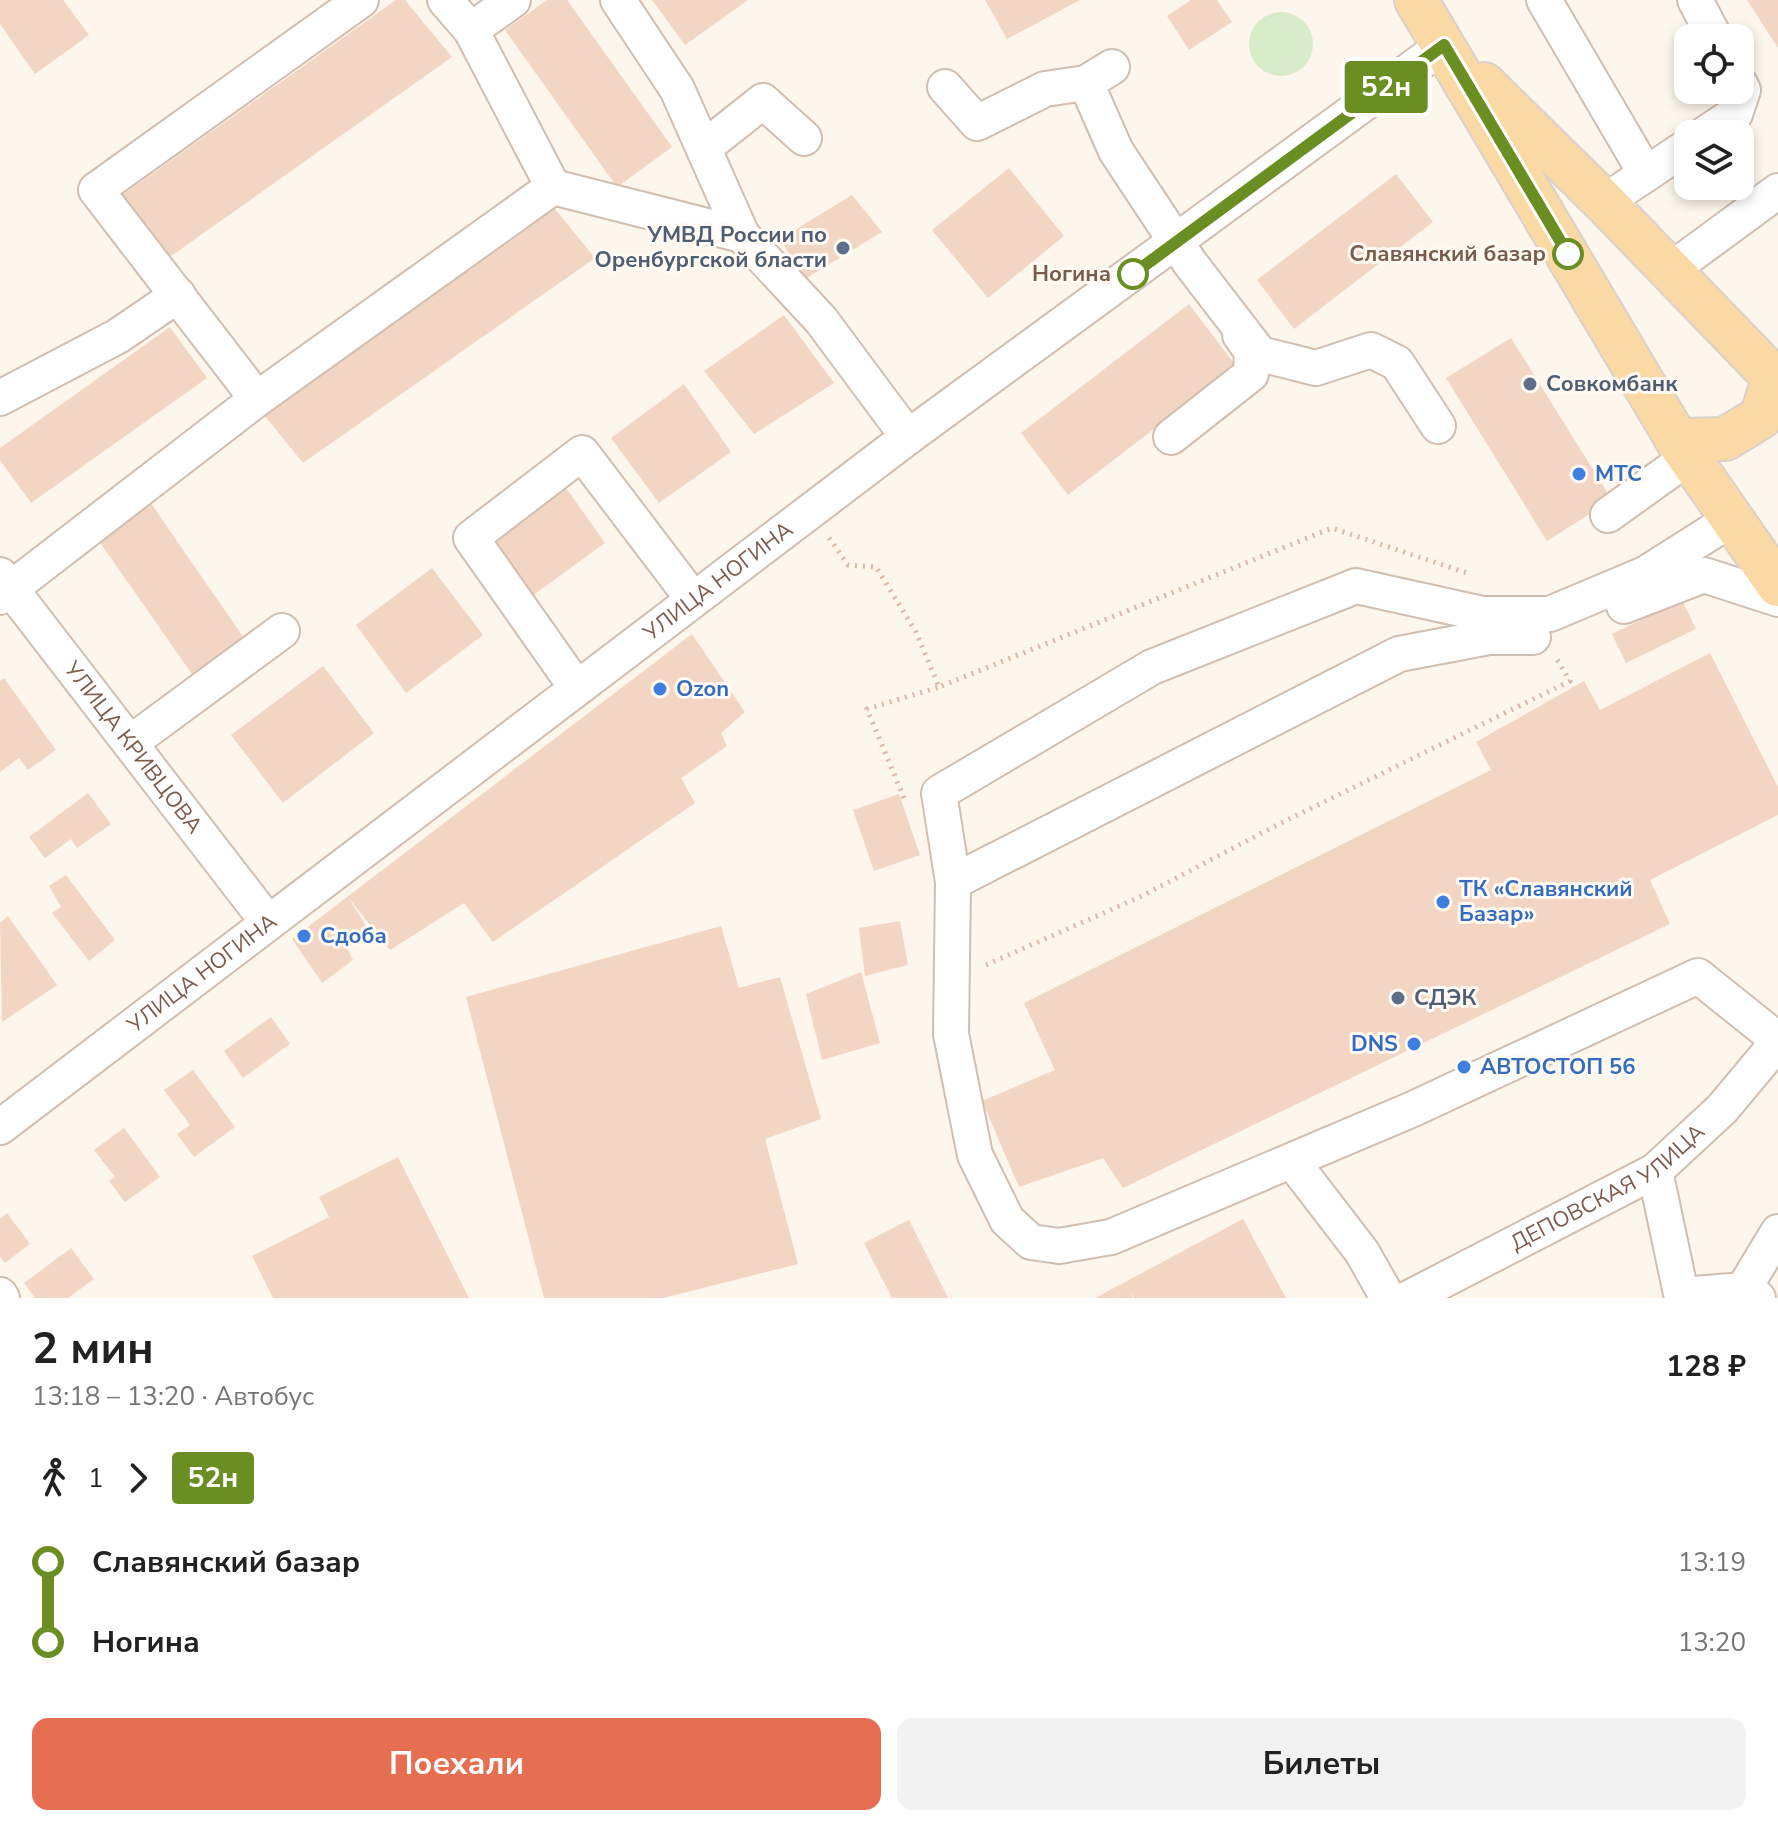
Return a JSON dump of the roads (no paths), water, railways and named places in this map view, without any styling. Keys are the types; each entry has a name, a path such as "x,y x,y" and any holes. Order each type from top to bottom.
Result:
{"main road":[{"path":"1416,0 1683,448 1778,585"},
{"path":"1444,45 1604,202 1776,379 1761,417 1725,439 1683,448"}],"street":[{"path":"257,399 96,190 361,0"},
{"path":"445,0 471,30 553,187 742,235"},
{"path":"471,30 513,0"},
{"path":"618,0 677,89 742,235 821,320 908,437"},
{"path":"1544,0 1646,174"},
{"path":"1695,0 1708,24"},
{"name":"УЛИЦА НОГИНА","path":"0,1127 267,921 908,437 1183,252 1444,45"},
{"path":"945,87 977,123 1045,89 1099,75 1116,151 1252,352 1251,374 1171,437"},
{"path":"705,147 763,101 804,138"},
{"path":"1726,120 1735,114 1738,104"},
{"path":"1604,202 1674,155"},
{"path":"4,587 257,399 553,187"},
{"path":"1669,271 1778,191"},
{"path":"1183,252 1260,354 1316,368 1371,350 1397,363 1438,426"},
{"path":"0,398 118,336 178,295"},
{"path":"1608,515 1683,448"},
{"path":"576,687 471,538 582,453 693,599"},
{"path":"953,882 1399,654 1489,637 1552,650 1704,575 1742,534"},
{"path":"1742,534 1550,614 1483,614 1356,586 1152,667 939,793 953,882 951,1034 975,1155 989,1188 1007,1220 1031,1242 1059,1246 1111,1237 1292,1161 1413,1109 1698,976 1778,1041"},
{"path":"1704,575 1778,599"},
{"name":"УЛИЦА КРИВЦОВА","path":"4,587 130,743 267,921"},
{"path":"130,743 282,631"},
{"name":"ДЕПОВСКАЯ УЛИЦА","path":"1409,1298 1655,1171 1722,1109 1778,1041"},
{"path":"1292,1161 1362,1252 1388,1298"},
{"path":"1655,1171 1682,1296 1751,1294 1778,1232"}],"place":[{"name":"УМВД России по Оренбургской бласти","path":"843,248"},
{"name":"Славянский базар","path":"1568,254"},
{"name":"Ногина","path":"1133,274"},
{"name":"Совкомбанк","path":"1530,384"},
{"name":"МТС","path":"1579,474"},
{"name":"Ozon","path":"660,689"},
{"name":"ТК «Славянский Базар»","path":"1443,902"},
{"name":"Сдоба","path":"304,936"},
{"name":"СДЭК","path":"1398,998"},
{"name":"DNS","path":"1414,1044"},
{"name":"АВТОСТОП 56","path":"1464,1067"}]}
